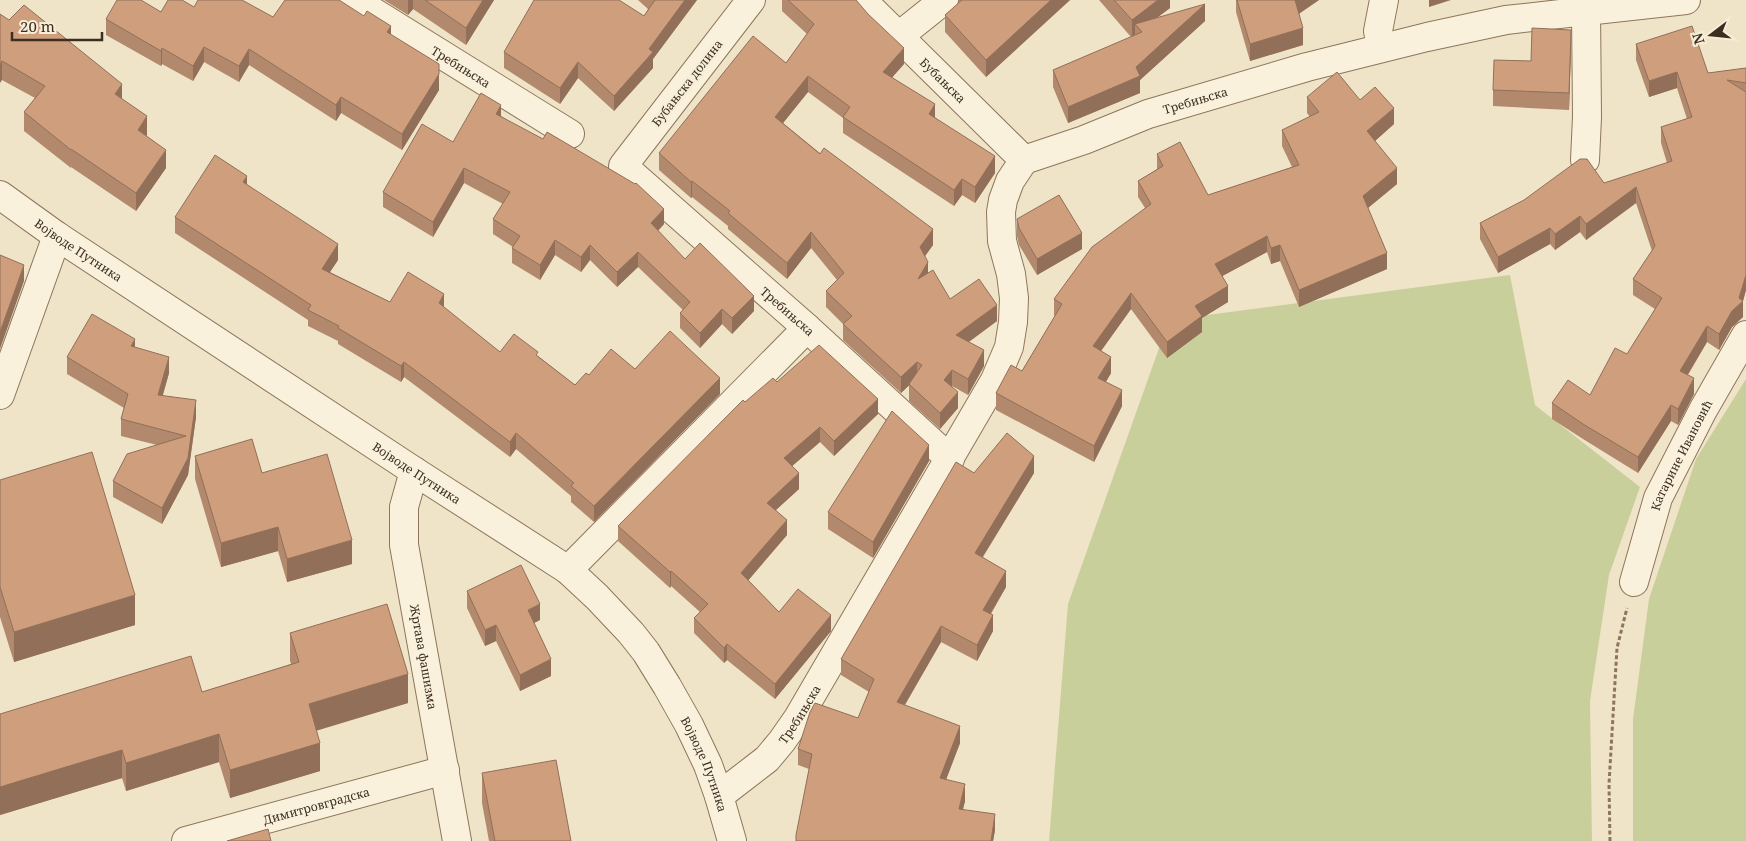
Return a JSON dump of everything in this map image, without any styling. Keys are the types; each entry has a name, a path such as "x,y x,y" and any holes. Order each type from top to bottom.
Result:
{"street":[{"name":"Требињска","path":"354,0 570,134"},
{"name":"Бубањска долина","path":"623,166 751,0"},
{"name":"Бубањска","path":"862,0 1024,160"},
{"path":"899,36 944,0"},
{"path":"1381,48 1378,31 1384,0"},
{"name":"Требињска","path":"719,796 767,759 798,718 996,380 1009,347 1014,298 1011,274 1002,241 1002,200 1010,181 1024,160 1084,140 1148,114 1307,66 1381,48 1506,20 1686,0"},
{"path":"1585,160 1587,116 1586,10"},
{"name":"Требињска","path":"623,166 950,459"},
{"name":"Војводе Путника","path":"0,195 57,236 568,570 597,597 646,652 689,725 708,765 732,841"},
{"path":"0,395 57,236"},
{"path":"568,570 806,328"},
{"name":"Катарине Ивановић","path":"1634,582 1658,498 1702,410 1746,335"},
{"name":"Жртава фашизма","path":"414,471 404,507 404,545 457,841"},
{"name":"Димитровградска","path":"186,841 445,770"}],"path":[{"path":"1610,841 1609,784 1617,648 1634,582"}],"green space":[{"path":"1510,275 1535,405 1640,487 1609,575 1590,701 1592,841 1049,841 1068,604 1169,320"},
{"path":"1746,379 1746,841 1633,841 1633,719 1649,599 1696,459"}],"building":[{"path":"117,0 141,0 161,12 168,0 182,0 194,7 198,0 242,0 273,17 285,0 339,0 364,16 367,11 391,26 387,32 439,64 439,74 402,134 341,97 336,105 249,49 239,66 204,47 193,66 162,48 161,51 106,19"},
{"path":"425,0 483,0 466,28"},
{"path":"534,0 619,0 644,16 655,0 685,0 649,49 653,52 614,96 578,62 560,88 504,52"},
{"path":"788,0 856,0 904,48 883,72 935,104 929,114 995,156 975,187 962,179 954,190 843,117 850,107 808,76 775,117 820,154 824,148 933,229 920,247 928,262 918,279 933,270 950,299 979,279 997,305 956,335 984,350 968,379 952,370 944,380 958,392 940,413 909,384 922,365 917,362 901,377 843,324 852,316 826,291 844,273 811,232 787,263 728,213 730,211 691,182 659,153 753,36 786,63 814,24"},
{"path":"962,0 1051,0 986,60 945,15"},
{"path":"1114,0 1158,0 1132,20"},
{"path":"1237,0 1295,0 1303,28 1250,44"},
{"path":"1205,4 1136,67 1140,76 1068,107 1053,70 1142,32 1135,24"},
{"path":"24,5 122,84 115,94 147,116 138,130 166,150 136,193 71,150 24,112 45,86 2,61 0,65 0,14 9,20"},
{"path":"1692,26 1708,73 1746,68 1746,83 1727,80 1746,92 1746,275 1739,298 1743,301 1732,311 1719,334 1707,326 1680,371 1694,378 1678,409 1671,405 1638,457 1552,403 1568,380 1590,395 1615,348 1627,354 1662,298 1633,279 1655,246 1636,187 1586,224 1580,216 1555,234 1550,228 1498,257 1480,223 1524,200 1580,159 1587,159 1604,183 1672,161 1661,127 1692,117 1677,72 1649,81 1636,44"},
{"path":"1532,28 1571,30 1569,93 1493,90 1494,60 1531,61"},
{"path":"1337,72 1360,100 1375,87 1394,108 1367,131 1397,168 1363,196 1387,253 1299,290 1280,245 1271,248 1267,236 1215,264 1228,286 1195,306 1202,316 1167,342 1131,293 1093,346 1111,357 1098,378 1122,390 1094,446 996,393 1011,365 1022,371 1062,304 1054,299 1092,247 1151,204 1138,181 1163,166 1157,154 1180,142 1208,195 1299,165 1282,130 1319,112 1307,97"},
{"path":"481,93 501,105 496,114 543,139 547,132 636,183 664,209 651,223 685,259 700,243 754,296 732,318 722,309 700,333 680,313 690,302 638,252 617,272 590,245 581,257 555,240 540,265 512,248 520,236 493,219 510,192 464,168 433,222 383,192 422,124 453,142"},
{"path":"215,155 247,176 243,182 338,244 322,269 390,302 408,272 444,294 439,303 500,352 514,334 538,352 536,355 575,385 586,373 589,375 611,349 635,369 670,331 720,378 594,506 571,486 574,483 516,433 510,442 404,362 401,366 338,328 339,326 308,310 311,305 175,217"},
{"path":"1059,195 1082,233 1037,259 1019,228 1017,219"},
{"path":"0,255 24,265 0,332"},
{"path":"92,314 135,339 131,346 169,357 158,395 196,400 188,458 162,508 113,481 127,454 186,436 121,419 128,394 67,357"},
{"path":"819,345 878,399 834,441 820,427 784,458 799,473 767,503 787,520 741,573 779,612 798,589 831,615 775,684 727,644 724,648 694,618 708,604 618,526 743,400 745,402 773,378 777,382"},
{"path":"892,411 929,445 873,542 828,512"},
{"path":"1007,433 1034,456 975,553 1006,571 983,610 993,615 977,645 941,626 897,702 960,726 940,778 965,784 959,809 995,814 991,841 796,841 812,754 798,749 810,712 815,703 858,718 874,679 841,659 956,462 974,473"},
{"path":"252,439 262,473 327,454 352,540 287,559 278,527 221,543 195,456"},
{"path":"92,452 135,595 14,632 0,587 0,480"},
{"path":"521,565 540,604 528,610 551,659 520,675 496,625 485,630 467,591"},
{"path":"387,604 408,674 309,704 320,743 230,770 219,734 126,763 122,750 0,787 0,714 191,656 202,692 299,662 290,633"},
{"path":"556,760 571,841 495,841 482,773"},
{"path":"268,829 271,841 227,841"}]}
